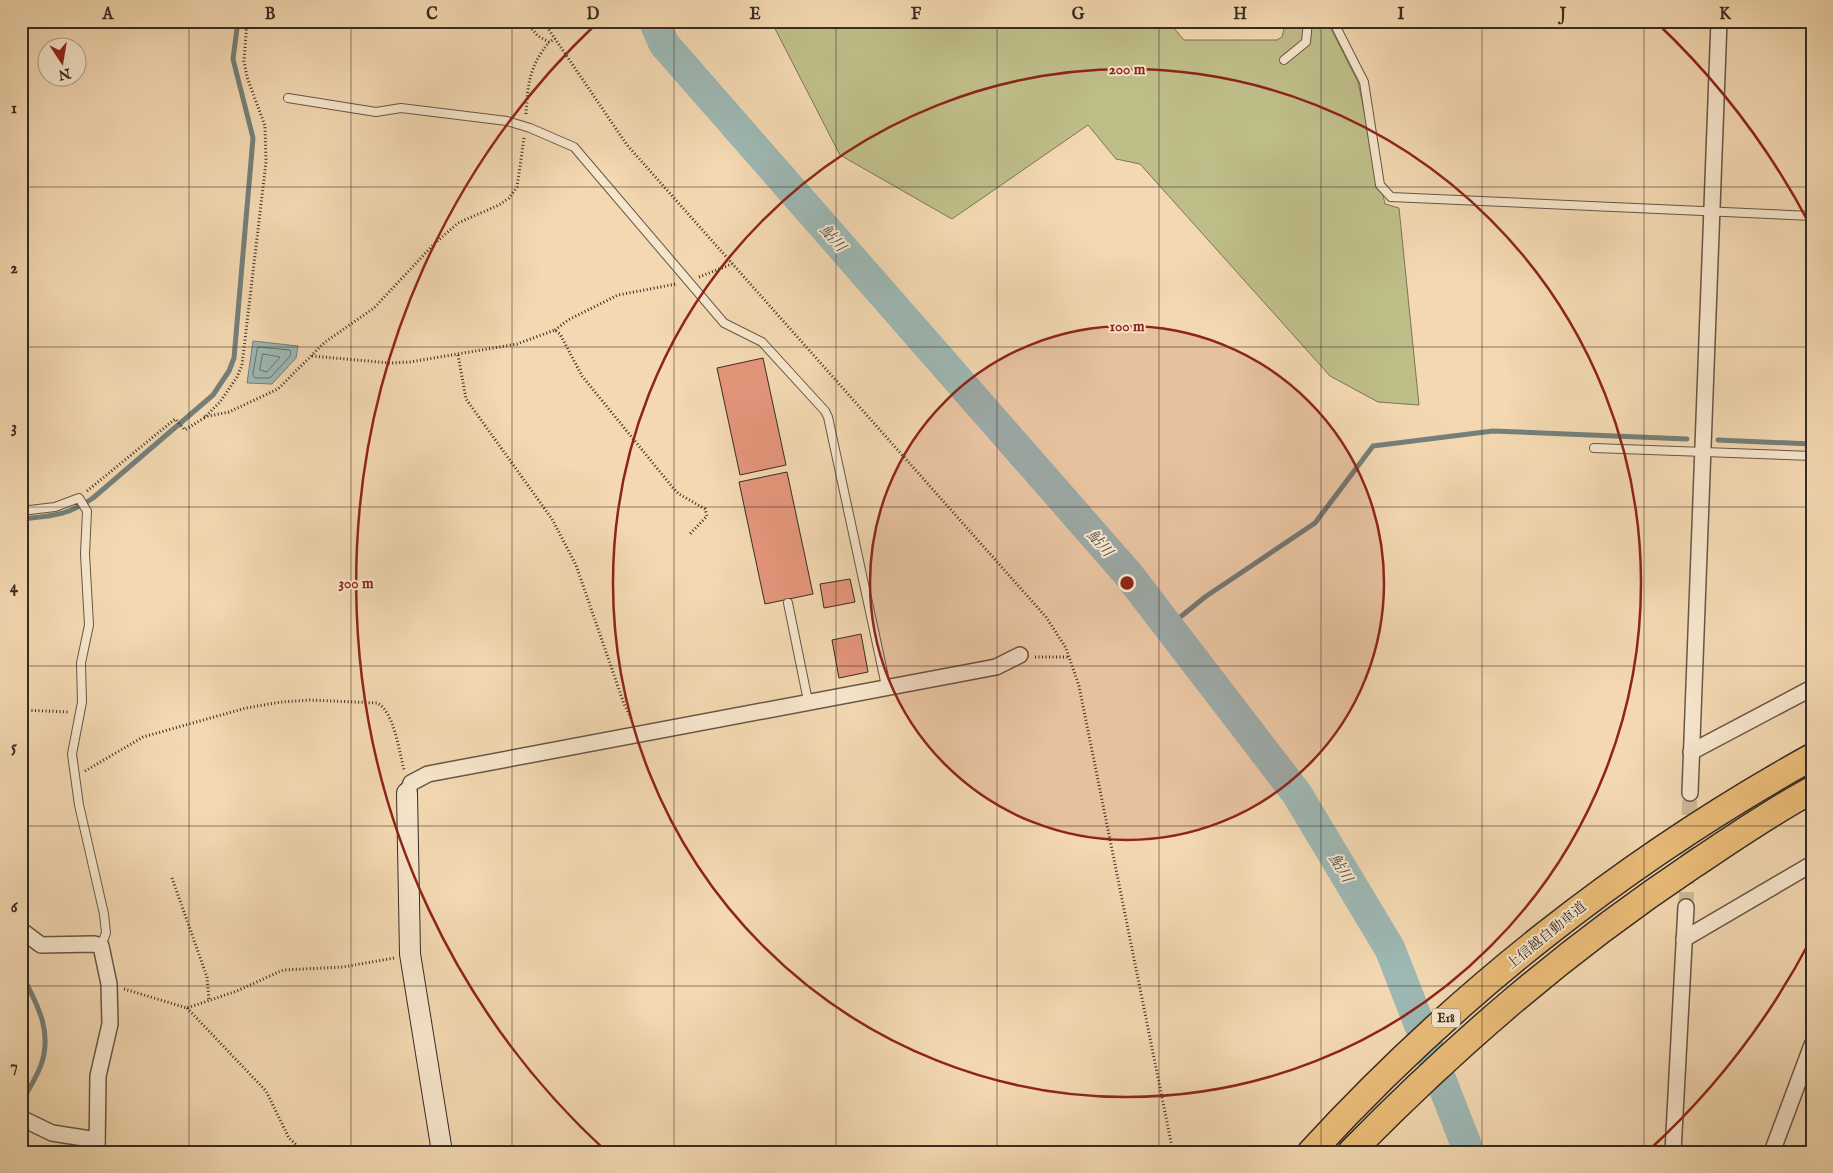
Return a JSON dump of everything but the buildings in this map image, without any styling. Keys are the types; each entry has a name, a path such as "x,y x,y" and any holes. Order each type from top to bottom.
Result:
{"highway":[{"name":"上信越自動車道","path":"1311,1152 1382,1078 1429,1034 1511,963 1593,898 1712,817 1812,757"},
{"name":"E18","path":"1351,1152 1403,1099 1483,1025 1599,930 1728,841 1812,790"}],"street":[{"path":"1690,793 1719,21"},
{"path":"442,1152 410,954 409,788 428,774 886,686 996,667 1020,655"},
{"path":"1691,752 1812,688"},
{"path":"1684,939 1812,864"},
{"path":"1673,1152 1686,907"},
{"path":"21,930 41,945 94,944 101,946 109,984 110,1024 98,1076 97,1146 52,1133 21,1118"},
{"path":"1772,1152 1804,1090 1812,1045"}],"lane":[{"path":"1284,60 1306,42 1308,21"},
{"path":"1333,21 1364,82 1380,185 1391,197 1812,216"},
{"path":"288,98 376,112 401,108 507,121 525,126 574,147 690,280 724,323 762,342 816,400 828,417 886,686"},
{"path":"1594,448 1812,456"},
{"path":"21,511 55,507 80,500 87,511 85,554 89,625 81,663 82,702 72,754 74,774 104,914 106,933 101,946"},
{"path":"788,603 808,701"}],"path":[{"path":"80,500 174,419 185,430 204,418 225,395 242,365 266,162 265,126 247,77 244,61 247,21"},
{"path":"525,21 538,36 548,42"},
{"path":"543,21 627,145 1056,630 1070,657 1079,686 1173,1152"},
{"path":"204,418 230,412 270,395 325,342 374,308 434,244 458,223 499,206 510,198 518,187 528,84 535,60 548,42 555,39"},
{"path":"311,356 390,363 458,355 517,344 555,330 568,320 618,295 659,289 733,264"},
{"path":"555,330 560,334 582,376 668,482 679,494 705,508 707,516 689,535"},
{"path":"458,355 466,399 552,519 576,565 624,704 639,734"},
{"path":"1020,655 1070,657"},
{"path":"74,774 89,769 133,742 152,734 262,705 309,700 377,703 382,705 390,718 409,788"},
{"path":"21,710 69,711 79,720"},
{"path":"172,878 207,977 209,1001"},
{"path":"187,1008 209,1001 283,970 343,967 410,954"},
{"path":"109,984 187,1008 266,1091 289,1138 301,1149 308,1152"}],"shaded area":[{"path":"771,21 1168,21 1184,40 1277,40 1282,37 1286,21 1327,21 1358,82 1385,204 1399,208 1419,405 1378,402 1330,376 1140,164 1116,159 1088,125 952,219 840,155"}],"water":[{"path":"253,341 298,346 296,358 272,384 247,383"}],"waterway":[{"path":"21,519 67,512 93,498 213,395 229,371 234,358 253,138 233,59 238,21"},
{"name":"鮎川","path":"654,21 664,44 1128,574 1297,794 1390,949 1469,1152"},
{"path":"1168,627 1205,597 1315,523 1373,446 1493,431 1687,439"},
{"path":"1718,440 1812,444"},
{"path":"21,973 42,1018 45,1041 41,1065 21,1104"}],"tunnel":[{"path":"1686,907 1690,793"}]}
